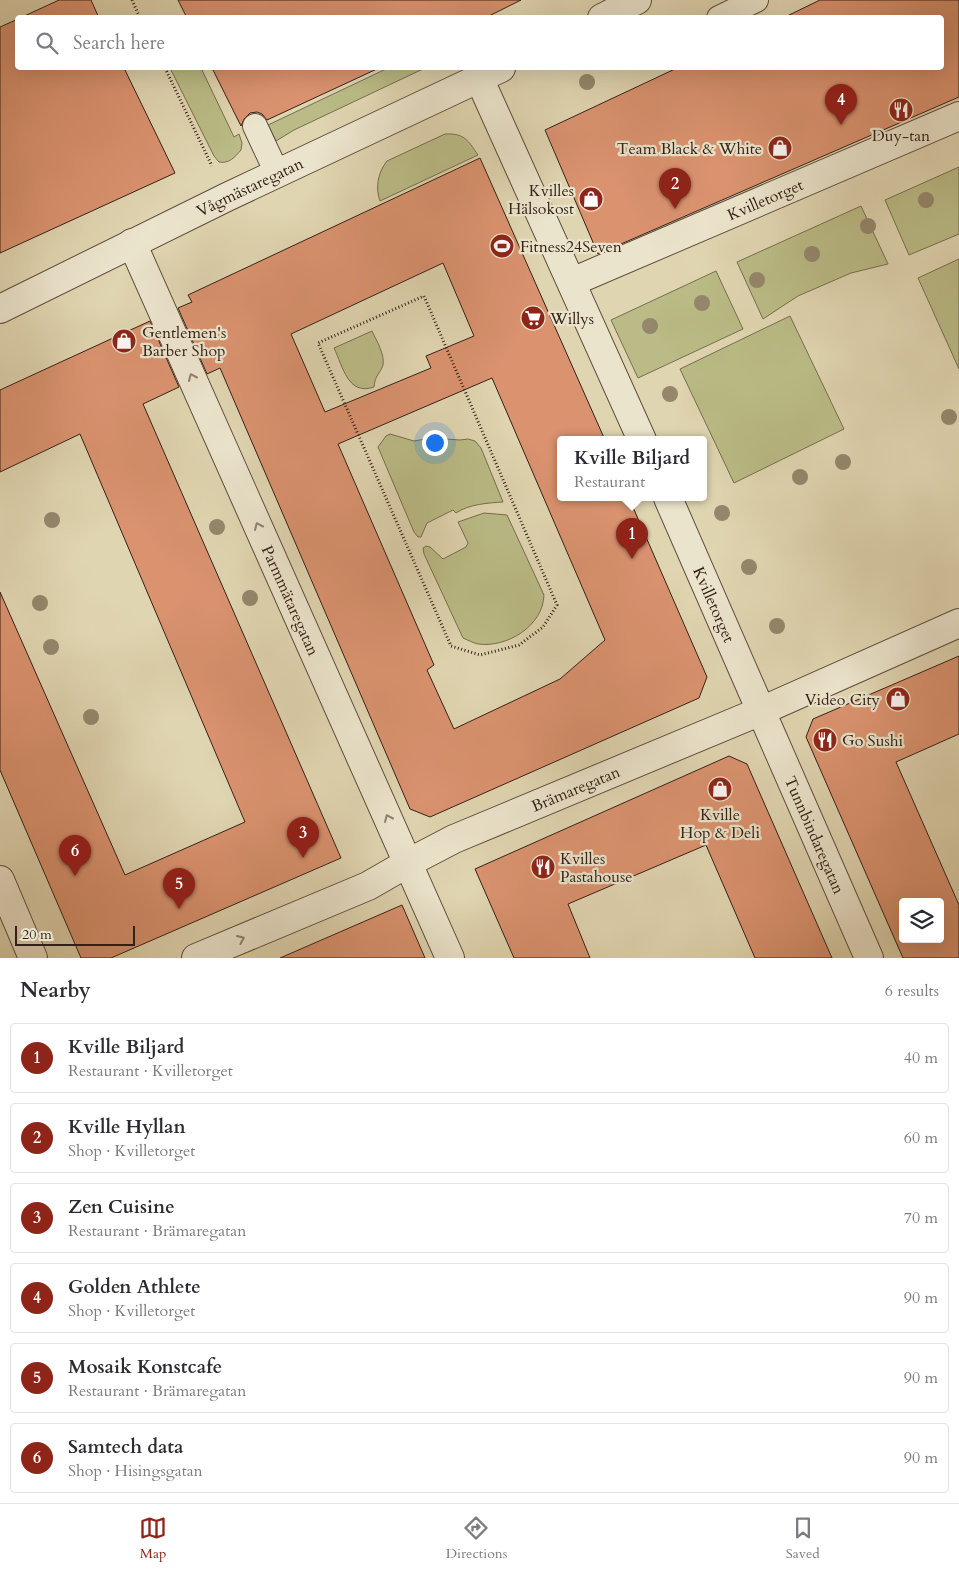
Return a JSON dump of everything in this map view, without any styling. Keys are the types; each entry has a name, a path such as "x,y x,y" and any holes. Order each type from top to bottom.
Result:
{"street":[{"path":"608,15 637,0"},
{"path":"490,73 572,282 640,436"},
{"name":"Vågmästaregatan","path":"0,309 227,197 490,73"},
{"name":"Kvilletorget","path":"572,282 959,116"},
{"name":"Parmmätaregatan","path":"132,243 450,958"},
{"name":"Kvilletorget","path":"669,501 761,711"},
{"name":"Brämaregatan","path":"196,958 368,886 454,840 761,711 959,623"},
{"name":"Tunnbindaregatan","path":"761,711 869,958"},
{"path":"0,880 33,958"}],"lane":[{"path":"725,15 756,0"},
{"path":"255,126 276,174"}],"path":[{"path":"132,0 139,15"},
{"path":"165,70 227,197"},
{"path":"424,296 557,605 543,627 519,645 480,655 451,646 318,343 424,296"}],"green space":[{"path":"171,70 202,70 234,137 239,134 242,143 241,150 232,159 226,162 219,162 214,156"},
{"path":"384,70 421,70 294,130 276,141 268,125"},
{"path":"445,134 465,138 478,155 380,201 378,180 381,170 387,161"},
{"path":"959,167 959,234 909,255 885,200"},
{"path":"861,206 888,264 851,273 798,296 763,319 737,262"},
{"path":"959,259 959,369 918,278"},
{"path":"716,271 743,329 638,378 611,320"},
{"path":"790,316 844,429 734,483 680,369"},
{"path":"372,331 381,352 383,365 375,380 374,387 365,389 352,384 334,348"},
{"path":"390,434 414,441 431,438 468,439 475,441 481,448 503,502 473,506 456,513 453,510 427,523 421,537 418,537 414,532 378,447 386,436"},
{"path":"484,513 507,515 544,595 542,606 537,616 522,633 500,642 478,644 463,638 424,554 423,548 426,546 430,547 443,559 466,547 468,543 458,522"}],"building":[{"path":"59,0 91,0 98,15 26,15"},
{"path":"178,0 521,0 491,15 186,15"},
{"path":"820,0 959,0 959,97 598,254 545,130 673,70 944,70 944,15 789,15"},
{"path":"15,20 15,70 125,70 175,173 0,253 0,27"},
{"path":"213,70 375,70 267,120 262,114 257,112 250,113 244,119 241,126"},
{"path":"480,158 603,436 557,436 557,501 630,501 707,677 699,698 430,817 410,809 220,368 207,374 178,308 192,302 188,295","holes":["443,263 474,336 426,356 431,368 325,412 291,334","492,378 605,640 560,679 454,729 427,670 434,665 338,444"]},
{"path":"150,321 179,387 143,404 341,858 111,958 81,958 0,770 0,592 125,875 245,822 80,434 0,472 0,390"},
{"path":"959,656 959,734 896,762 959,905 959,958 903,958 806,737 813,719"},
{"path":"729,756 747,764 832,958 755,958 706,845 568,904 590,958 514,958 475,869"},
{"path":"402,905 425,958 280,958"}],"place":[{"name":"Duy-tan","path":"901,110"},
{"name":"Golden Athlete","path":"841,125"},
{"name":"Team Black & White","path":"780,148"},
{"name":"Kvilles Hälsokost","path":"591,199"},
{"name":"Kville Hyllan","path":"675,209"},
{"name":"Fitness24Seven","path":"502,246"},
{"name":"Willys","path":"533,318"},
{"name":"Gentlemen's Barber Shop","path":"124,341"},
{"name":"Kville Biljard","path":"632,559"},
{"name":"Video City","path":"898,699"},
{"name":"Go Sushi","path":"825,740"},
{"name":"Kville Hop & Deli","path":"720,789"},
{"name":"Zen Cuisine","path":"303,858"},
{"name":"Kvilles Pastahouse","path":"543,867"},
{"name":"Samtech data","path":"75,876"},
{"name":"Mosaik Konstcafe","path":"179,909"}]}
